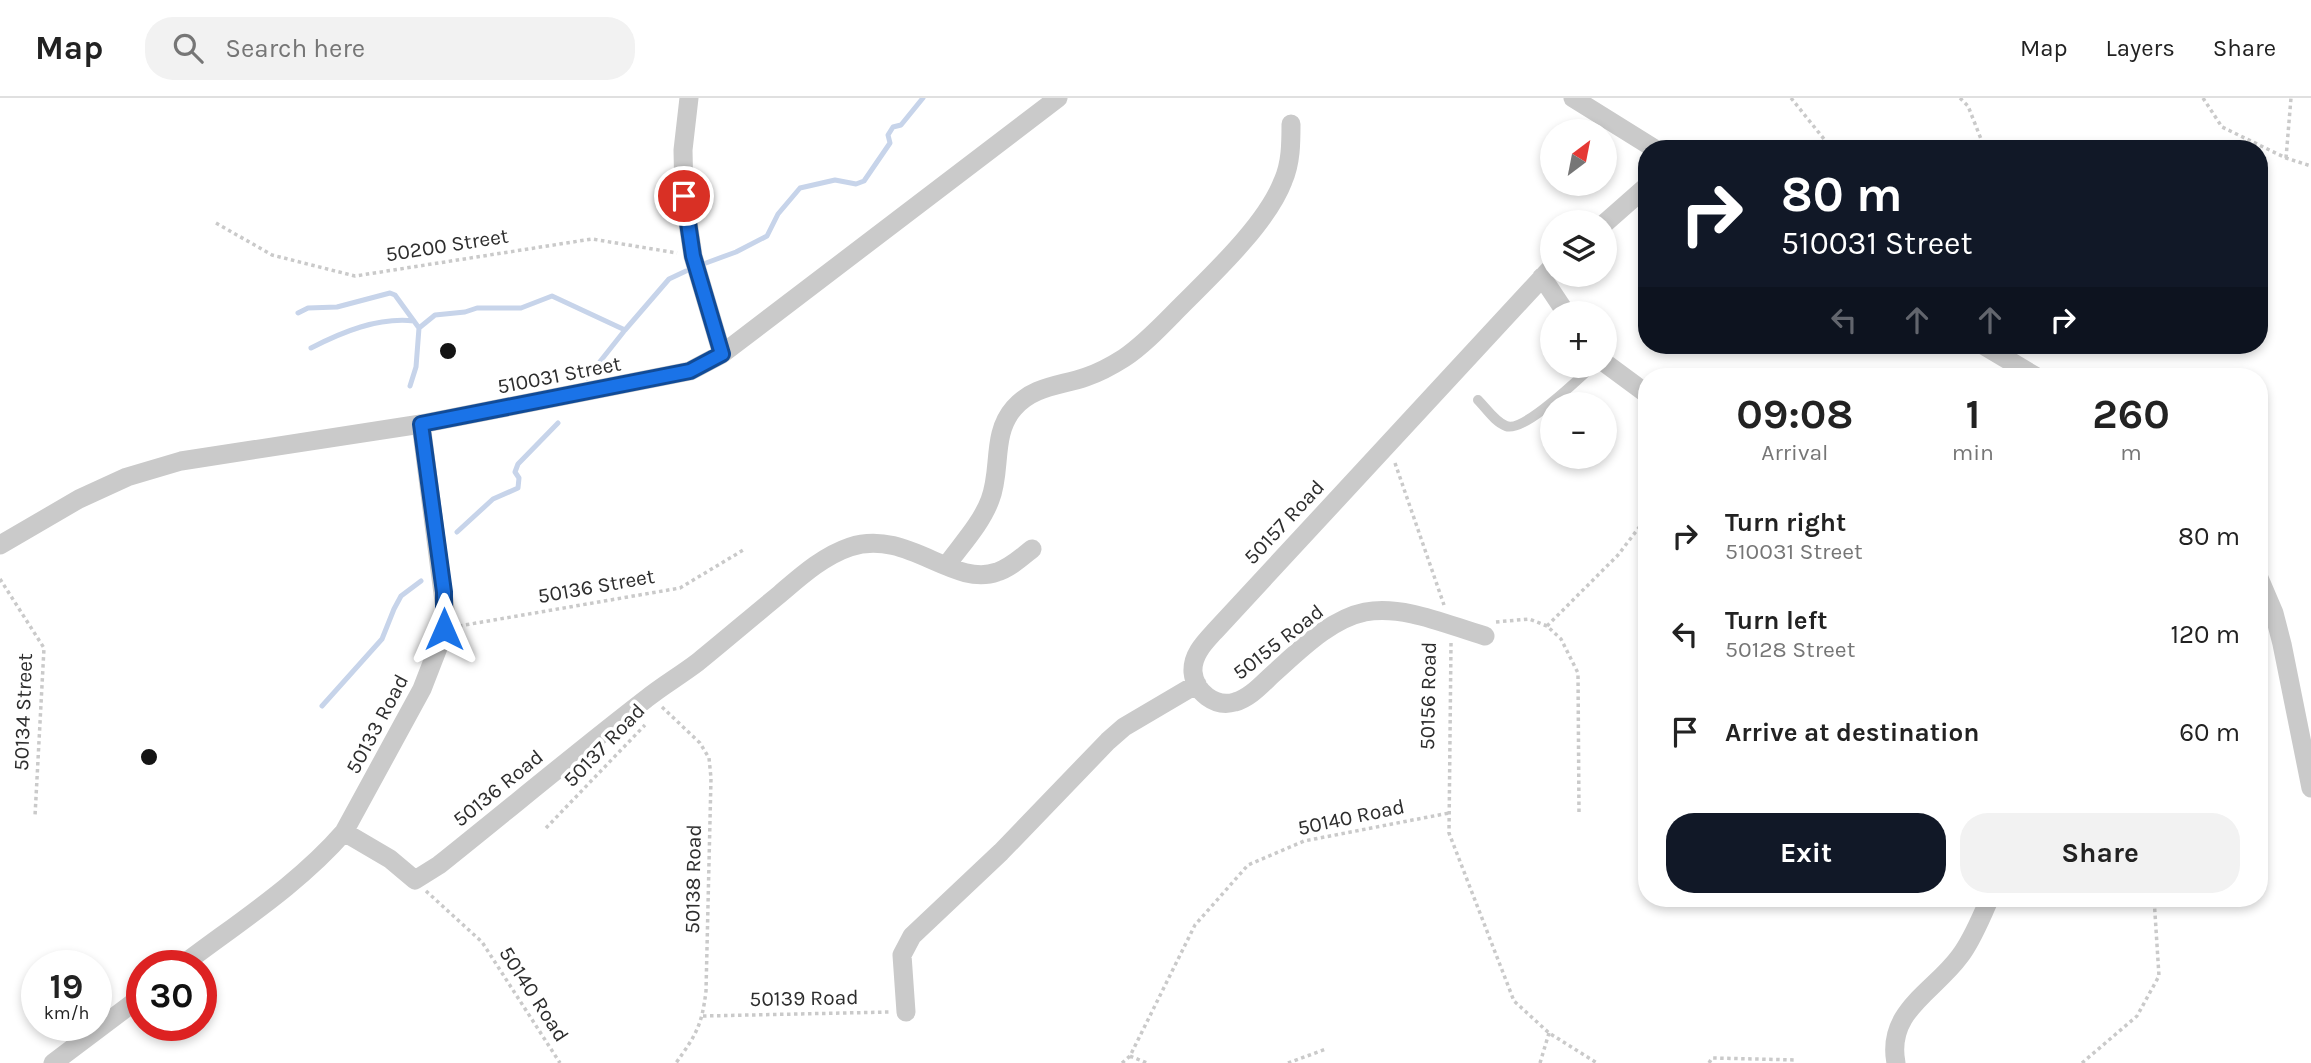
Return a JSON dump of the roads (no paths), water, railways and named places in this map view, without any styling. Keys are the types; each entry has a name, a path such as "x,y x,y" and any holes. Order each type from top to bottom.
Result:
{"street":[{"path":"689,98 683,162 684,196 693,256 722,354"},
{"name":"510031 Street","path":"0,545 79,499 127,477 181,461 421,424 690,371 722,354 1058,98"},
{"path":"1573,98 1641,140"},
{"path":"946,566 990,501 995,486 1001,433 1013,408 1025,397 1042,388 1088,376 1124,358 1204,283 1251,231 1277,195 1289,163 1291,124"},
{"path":"1617,212 1638,194"},
{"name":"50157 Road","path":"1197,684 1193,676 1193,664 1197,652 1214,631 1540,280"},
{"path":"1998,354 2022,368"},
{"path":"1617,372 1638,387"},
{"name":"50133 Road","path":"202,950 302,874 344,832 435,660 444,629 444,592 421,424"},
{"name":"50136 Road","path":"344,832 390,859 415,880 439,865 806,572 850,547 867,544 895,546 971,574 997,572 1032,548"},
{"path":"2268,599 2282,644 2311,788"},
{"name":"50155 Road","path":"1197,684 1208,698 1222,703 1234,702 1253,692 1324,632 1342,621 1366,612 1399,612 1451,626 1487,629"},
{"path":"906,1012 902,955 912,936 1001,852 1108,741 1124,727 1197,684"},
{"path":"1896,1063 1893,1045 1900,1023 1958,959 1972,938 1986,907"},
{"path":"53,1063 126,1008"}],"lane":[{"path":"1478,400 1502,424 1508,427 1517,426 1579,378"}],"waterway":[{"path":"706,263 767,236 778,214 800,188 835,180 856,184 864,181 890,143 888,135 893,127 901,125 923,98"},
{"path":"587,378 669,279 686,271"},
{"path":"298,313 308,308 337,307 390,293 395,295 419,328"},
{"path":"410,386 416,367 419,328 435,315 477,308 521,308 552,296 625,330"},
{"path":"311,348 361,327 387,321 414,321"},
{"path":"457,532 493,499 518,488 519,478 515,472 518,464 558,423"},
{"path":"322,706 382,639 401,596 421,581"}]}
